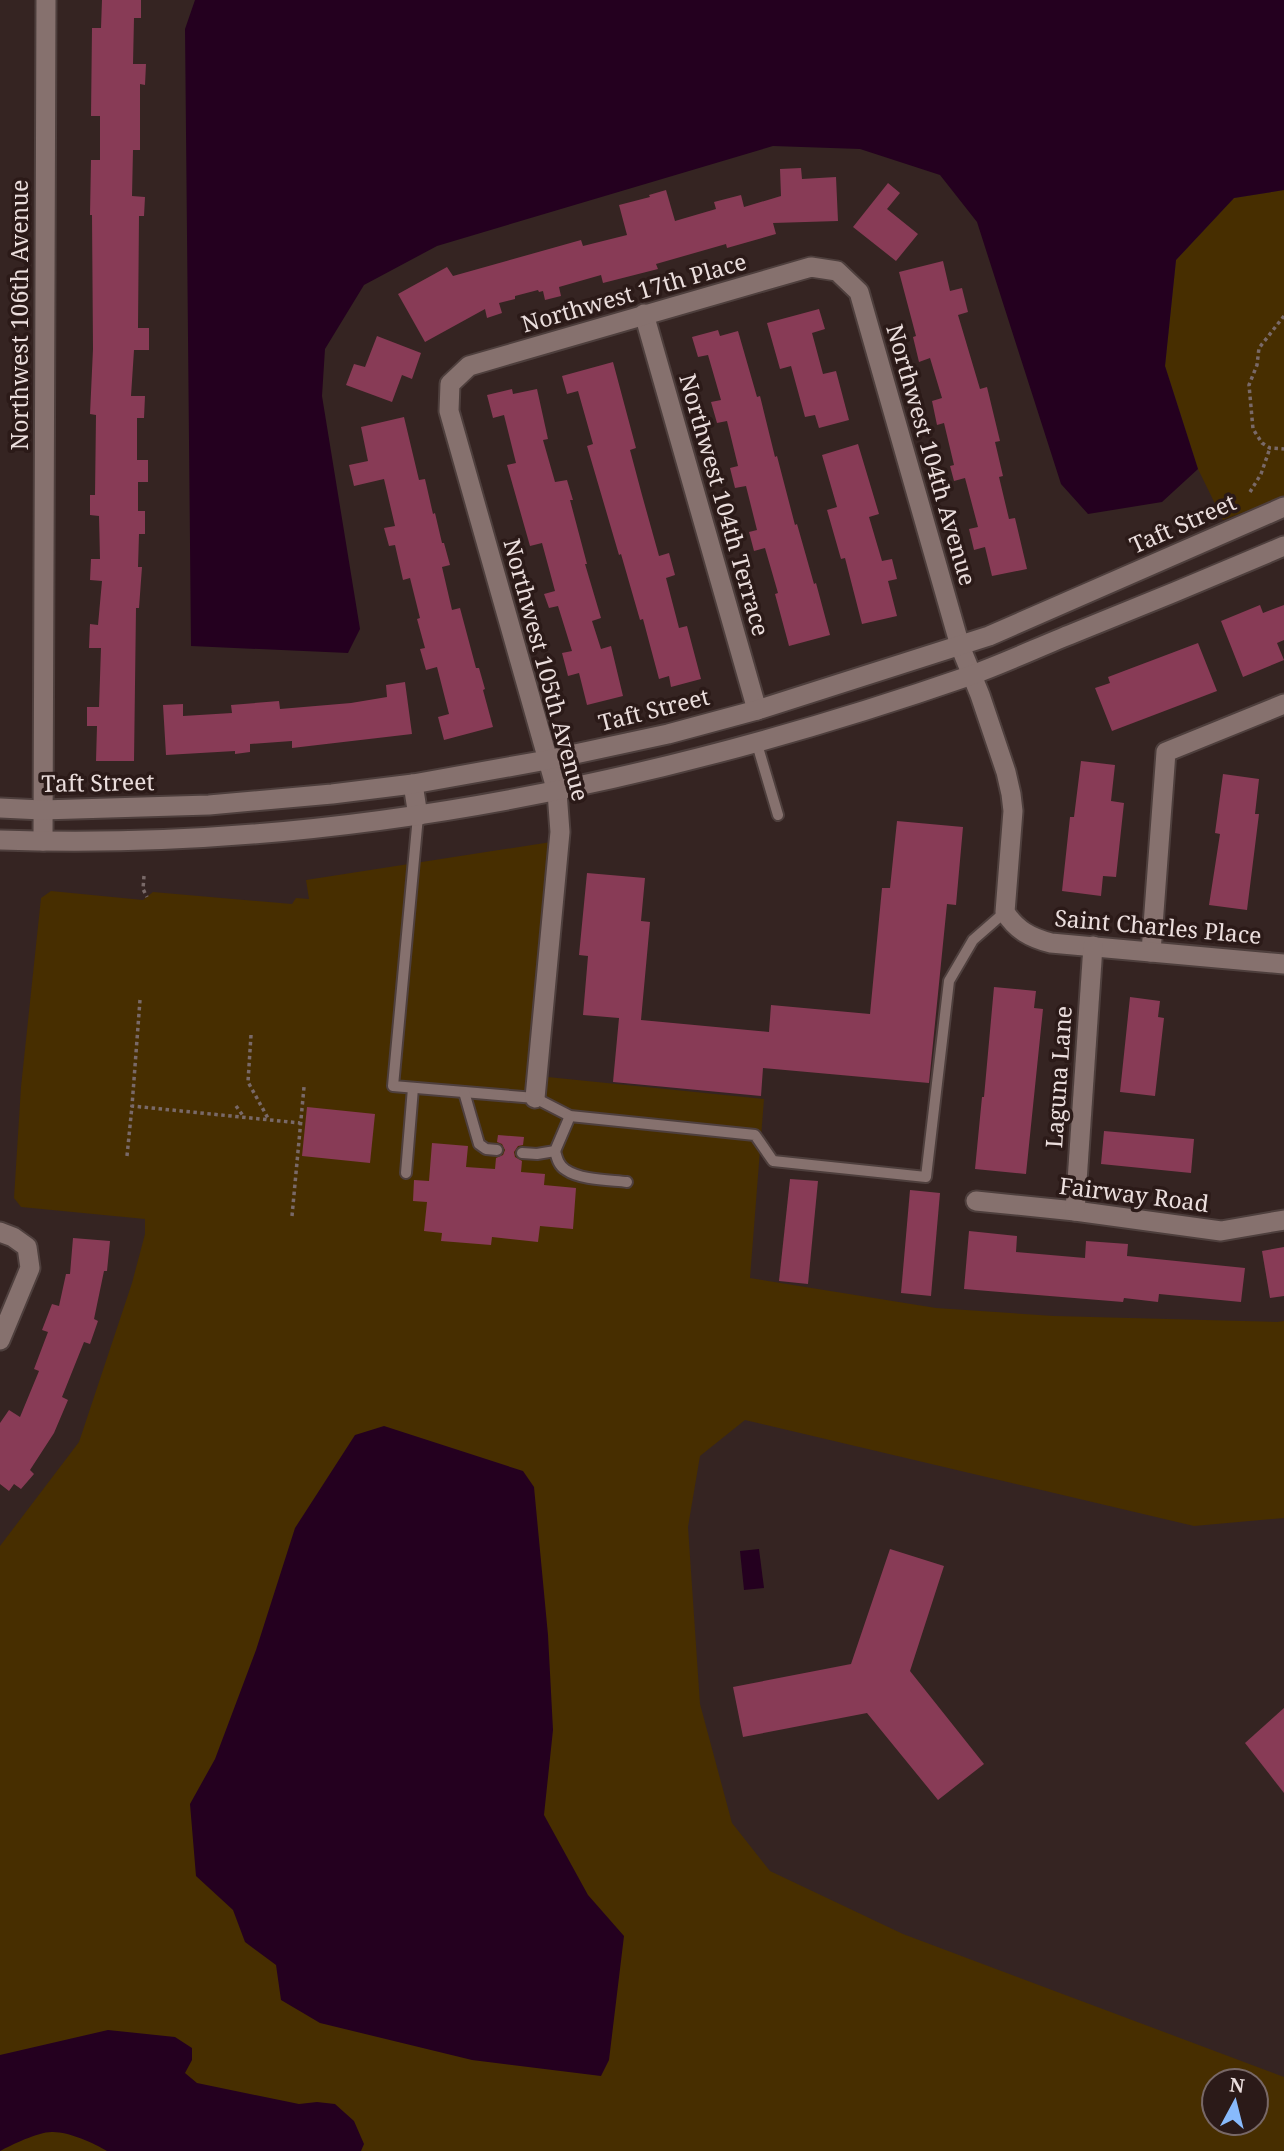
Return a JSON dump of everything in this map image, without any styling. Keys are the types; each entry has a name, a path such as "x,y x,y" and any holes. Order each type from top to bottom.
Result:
{"street":[{"name":"Northwest 106th Avenue","path":"43,841 46,0"},
{"name":"Northwest 17th Place","path":"450,384 468,366 644,314 811,267 837,271"},
{"name":"Northwest 104th Avenue","path":"837,271 859,292 965,661"},
{"name":"Northwest 104th Terrace","path":"644,314 757,710"},
{"name":"Northwest 105th Avenue","path":"450,384 449,411 557,792 560,832 535,1098"},
{"name":"Taft Street","path":"0,808 42,810 209,804 413,784 547,760 668,734 965,661 1002,630 1284,507"},
{"name":"Taft Street","path":"0,840 207,837 338,826 418,816 557,792 757,744 965,661 1284,546"},
{"path":"965,661 1006,772 1011,793 1013,811 1005,912"},
{"path":"1151,952 1166,752 1284,704"},
{"path":"413,784 418,816"},
{"name":"Saint Charles Place","path":"1005,912 1013,924 1039,940 1284,964"},
{"name":"Laguna Lane","path":"1075,1211 1093,946"},
{"name":"Fairway Road","path":"976,1201 1075,1211 1221,1231 1284,1220"},
{"path":"0,1232 27,1247 30,1268 0,1340"}],"lane":[{"path":"757,744 778,815"},
{"path":"418,816 393,1086 535,1098 570,1116 755,1135 773,1161 926,1177 949,981 973,940 1005,912"},
{"path":"406,1173 413,1088"},
{"path":"464,1092 479,1144 486,1149 497,1150"},
{"path":"570,1116 555,1151 558,1162 566,1171 595,1179 627,1182"},
{"path":"522,1153 555,1151"}],"path":[{"path":"1284,316 1259,348 1257,365 1249,385 1253,429 1262,443 1270,448 1284,449"},
{"path":"1250,492 1261,474 1270,448"},
{"path":"144,876 143,889 147,897"},
{"path":"127,1156 140,1000"},
{"path":"251,1035 248,1082 269,1120"},
{"path":"292,1216 304,1087"},
{"path":"132,1106 300,1123"},
{"path":"236,1107 244,1117"}],"shaded area":[{"path":"195,0 1284,0 1284,190 1234,198 1176,260 1165,366 1198,469 1162,502 1088,514 1061,484 977,222 940,175 860,149 773,146 437,246 364,285 325,349 322,396 360,629 348,653 191,646 185,29"},
{"path":"1284,190 1284,497 1223,520 1198,469 1165,366 1176,260 1234,198"},
{"path":"551,842 528,1075 764,1099 750,1278 936,1308 1054,1316 1284,1321 1284,1518 1194,1526 745,1420 700,1456 688,1527 700,1704 732,1823 770,1871 903,1934 1257,2067 1200,2067 1200,2137 1270,2137 1270,2072 1284,2077 1284,2151 0,2151 0,1546 79,1442 132,1283 145,1234 145,1219 21,1207 14,1198 21,1087 41,898 51,891 143,900 153,892 292,904 296,898 309,899 306,880"},
{"path":"384,1426 523,1471 534,1487 548,1635 553,1730 544,1815 588,1895 624,1936 609,2060 601,2076 472,2060 320,2023 281,2000 276,1965 245,1942 233,1910 196,1876 190,1804 215,1759 256,1650 295,1528 355,1435"},
{"path":"759,1549 764,1588 744,1590 740,1551"},
{"path":"108,2030 175,2037 192,2048 192,2060 185,2073 197,2083 299,2104 335,2104 354,2121 364,2144 361,2151 107,2151 81,2138 47,2132 0,2151 0,2055"}],"building":[{"path":"102,0 141,0 141,18 134,18 133,64 146,64 145,85 140,84 140,150 133,150 132,196 145,197 144,216 139,216 138,328 149,328 149,350 134,350 131,396 145,396 144,418 137,418 137,460 148,460 148,482 138,482 138,511 145,511 145,534 139,534 138,567 142,567 139,608 136,608 134,761 96,761 97,726 87,726 87,707 99,707 101,648 89,648 90,624 98,625 102,581 90,580 91,559 100,559 99,516 90,515 90,495 95,495 96,415 90,414 93,349 90,215 91,160 100,160 100,116 91,116 92,28 101,28"},
{"path":"801,168 802,179 836,177 838,221 773,223 776,234 727,248 726,244 656,264 658,269 603,283 601,275 559,287 561,296 545,300 543,291 538,290 515,296 515,299 499,303 502,313 487,318 485,309 425,342 398,294 447,267 453,276 581,240 583,246 627,235 619,205 666,190 675,221 716,209 714,202 741,195 744,207 781,196 780,169"},
{"path":"888,183 900,193 887,209 918,234 896,261 853,227"},
{"path":"943,261 950,291 962,288 968,312 958,315 980,389 987,387 1000,441 995,442 1003,476 999,477 1009,519 1015,518 1027,569 992,576 985,547 974,550 969,529 978,527 965,478 954,481 950,466 954,465 944,423 937,425 932,401 942,398 930,358 919,362 913,337 916,336 899,272"},
{"path":"819,309 825,329 812,333 823,374 836,371 849,420 819,428 815,415 805,417 791,366 780,369 767,323"},
{"path":"718,330 720,336 738,331 757,397 760,396 775,457 777,456 795,525 797,524 814,584 816,583 830,635 789,646 765,548 754,551 749,532 757,530 746,486 735,488 730,468 738,466 727,421 717,423 711,402 721,400 708,355 698,357 692,337"},
{"path":"377,336 421,353 412,379 402,375 392,402 346,385 354,364 365,367"},
{"path":"613,362 636,448 630,450 642,495 659,556 669,553 675,575 666,578 679,628 687,626 701,679 671,687 669,676 659,679 643,619 640,620 621,554 619,555 587,446 593,444 578,391 567,394 562,376"},
{"path":"512,389 513,394 537,389 548,439 543,440 555,482 567,480 585,564 601,618 592,621 601,649 611,646 623,696 587,705 579,673 568,676 562,653 572,651 558,606 549,608 544,594 555,591 542,543 530,546 507,465 516,463 504,415 493,418 487,395"},
{"path":"404,417 419,480 425,479 450,565 442,567 452,610 460,608 476,668 479,668 485,689 483,690 493,727 444,740 438,717 449,714 437,667 426,670 420,649 425,648 417,619 420,618 410,578 403,580 395,545 389,546 384,528 395,526 384,479 354,486 349,465 368,461 361,427"},
{"path":"858,444 879,514 869,517 882,561 892,559 897,579 888,581 897,616 862,624 845,558 841,559 827,510 837,507 822,455"},
{"path":"1260,605 1263,613 1284,605 1284,640 1277,643 1284,660 1243,677 1221,621"},
{"path":"1198,643 1217,691 1112,731 1095,688 1110,683 1108,677"},
{"path":"405,682 412,734 292,748 292,741 250,744 250,752 235,754 235,751 166,755 163,705 183,704 183,716 232,713 231,705 279,701 280,709 351,703 387,697 386,685"},
{"path":"1081,761 1115,765 1111,801 1124,803 1116,877 1103,876 1101,896 1062,891 1070,817 1074,817"},
{"path":"1223,774 1259,779 1255,814 1259,814 1247,910 1209,905 1220,834 1215,833"},
{"path":"897,821 963,827 956,905 947,904 929,1083 763,1068 761,1096 613,1082 619,1018 583,1015 588,956 579,955 587,873 645,878 641,921 650,922 641,1020 769,1032 771,1005 870,1014 882,888 890,888"},
{"path":"994,987 1036,991 1034,1008 1043,1009 1026,1174 975,1169"},
{"path":"1130,997 1160,1001 1158,1017 1164,1018 1155,1096 1120,1092"},
{"path":"307,1107 375,1114 370,1163 302,1156"},
{"path":"1104,1131 1194,1139 1191,1173 1101,1164"},
{"path":"498,1135 524,1137 523,1145 518,1146 514,1152 515,1157 522,1161 521,1172 545,1174 544,1185 576,1188 573,1229 540,1226 538,1242 492,1237 491,1245 441,1241 442,1233 424,1231 427,1202 413,1201 414,1180 429,1181 432,1143 468,1146 466,1167 495,1169 496,1158 503,1155 505,1150 502,1144 497,1142"},
{"path":"790,1179 818,1181 808,1284 779,1281"},
{"path":"910,1190 940,1193 931,1296 901,1293"},
{"path":"969,1231 1017,1236 1016,1252 1085,1258 1086,1241 1128,1244 1127,1256 1245,1268 1241,1302 1159,1294 1158,1302 1124,1298 1123,1302 964,1289"},
{"path":"73,1238 110,1241 107,1271 104,1271 94,1319 98,1321 90,1344 84,1342 62,1397 68,1400 54,1433 30,1470 34,1474 21,1489 14,1484 9,1491 0,1484 0,1423 9,1410 20,1417 39,1371 34,1369 48,1332 42,1330 52,1304 59,1306 66,1274 70,1274"},
{"path":"1284,1247 1284,1296 1270,1298 1262,1251"},
{"path":"890,1549 944,1566 910,1671 984,1764 938,1800 867,1713 743,1737 733,1687 851,1664"},
{"path":"1284,1708 1284,1793 1245,1743"}]}
